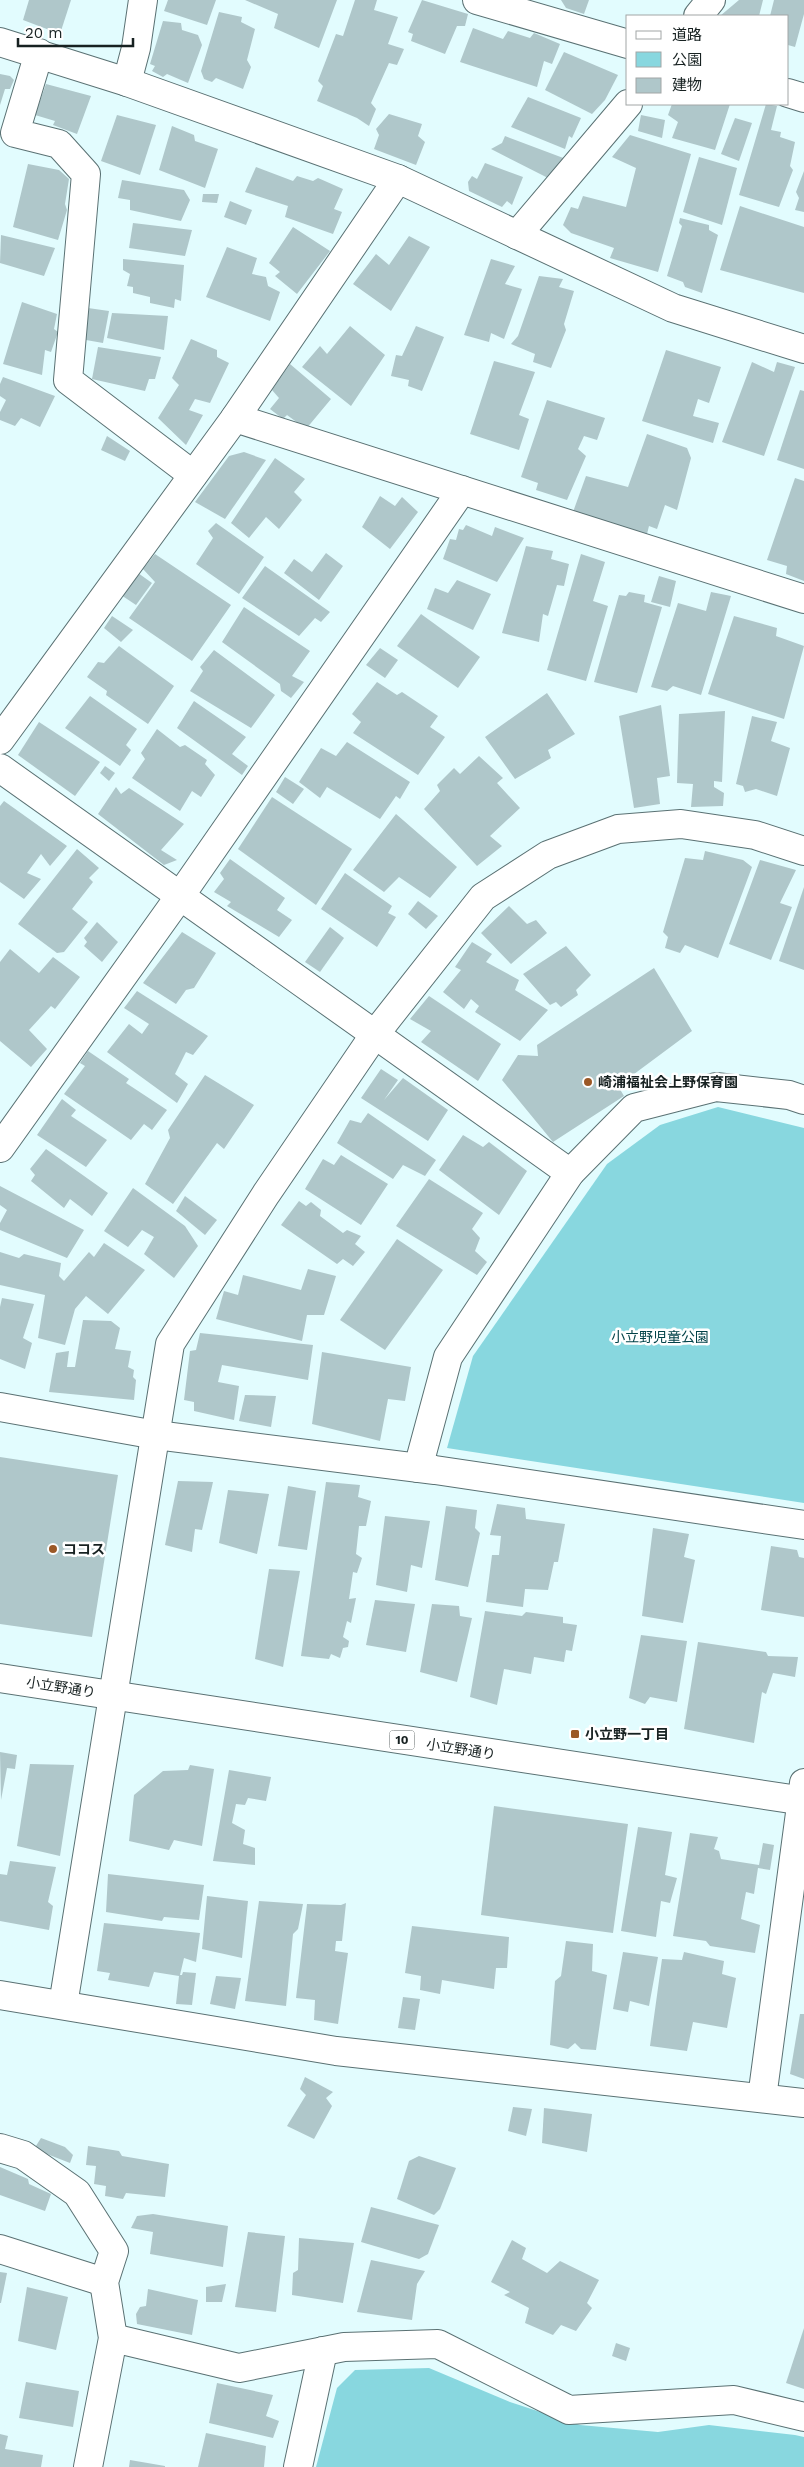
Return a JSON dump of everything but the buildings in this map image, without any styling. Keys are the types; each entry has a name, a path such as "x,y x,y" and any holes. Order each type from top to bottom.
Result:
{"street":[{"path":"127,82 136,48 143,0"},
{"path":"477,0 626,43"},
{"path":"699,15 710,0"},
{"path":"0,42 127,82 398,179 672,308 804,348"},
{"path":"39,53 16,133 59,144 86,174 68,380 193,474"},
{"path":"789,93 804,98"},
{"path":"517,235 627,105"},
{"path":"0,740 235,418 398,179"},
{"path":"235,418 804,599"},
{"path":"0,1148 180,896 462,490"},
{"path":"0,768 570,1173"},
{"path":"63,2005 170,1344 266,1194 343,1078 375,1034 483,898 548,855 618,829 681,824 755,835 804,851"},
{"path":"418,1468 448,1356 570,1173 634,1108 716,1087 789,1094 804,1100"},
{"path":"0,1407 156,1435 418,1468 804,1525"},
{"name":"小立野通り","path":"0,1678 803,1795"},
{"path":"762,2098 803,1795"},
{"path":"0,1995 336,2051 804,2103"},
{"path":"0,2148 23,2156 77,2193 114,2251 104,2282 113,2338 88,2467"},
{"path":"0,2249 104,2282"},
{"path":"113,2338 239,2368 344,2346 438,2344 568,2410 734,2400 804,2417"},
{"path":"298,2467 323,2351"}],"green space":[{"name":"小立野児童公園","path":"718,1107 804,1128 804,1503 447,1448 473,1356 607,1164 660,1125"},
{"path":"429,2368 510,2402 580,2425 658,2432 709,2425 804,2437 804,2467 316,2467 337,2388 355,2370"}],"place":[{"name":"崎浦福祉会上野保育園","path":"588,1082"},
{"name":"ココス","path":"53,1549"},
{"name":"小立野一丁目","path":"575,1734"}]}
